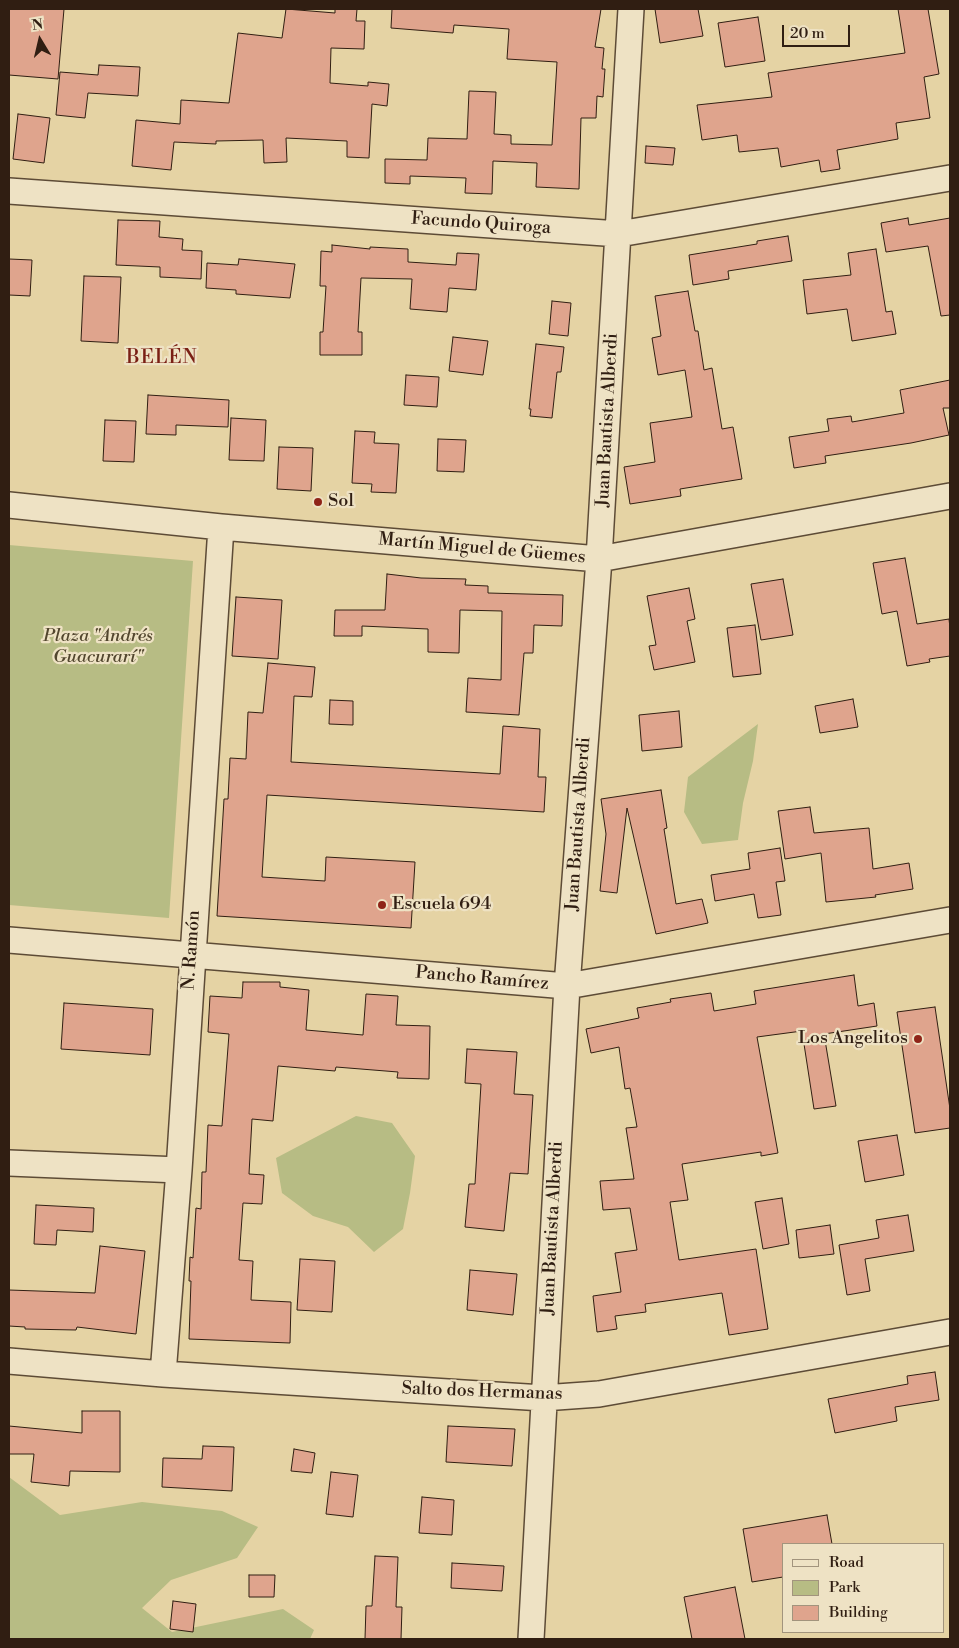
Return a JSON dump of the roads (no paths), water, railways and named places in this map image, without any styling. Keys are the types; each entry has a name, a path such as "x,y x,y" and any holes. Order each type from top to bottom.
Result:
{"street":[{"name":"Juan Bautista Alberdi","path":"531,1639 567,986 599,559 631,9"},
{"name":"Facundo Quiroga","path":"9,191 619,234 950,178"},
{"name":"Martín Miguel de Güemes","path":"9,505 221,527 599,559 950,496"},
{"name":"N. Ramón","path":"163,1374 179,1170 221,527"},
{"name":"Pancho Ramírez","path":"9,940 567,986 950,920"},
{"path":"9,1163 179,1170"},
{"name":"Salto dos Hermanas","path":"9,1361 163,1374 544,1398 598,1394 950,1332"}],"place":[{"name":"Sol","path":"318,502"},
{"name":"Escuela 694","path":"382,905"},
{"name":"Los Angelitos","path":"918,1039"}],"district":[{"name":"BELÉN","path":"162,358"}],"park label":[{"name":"Plaza \"Andrés Guacurarí\"","path":"98,648"}]}
